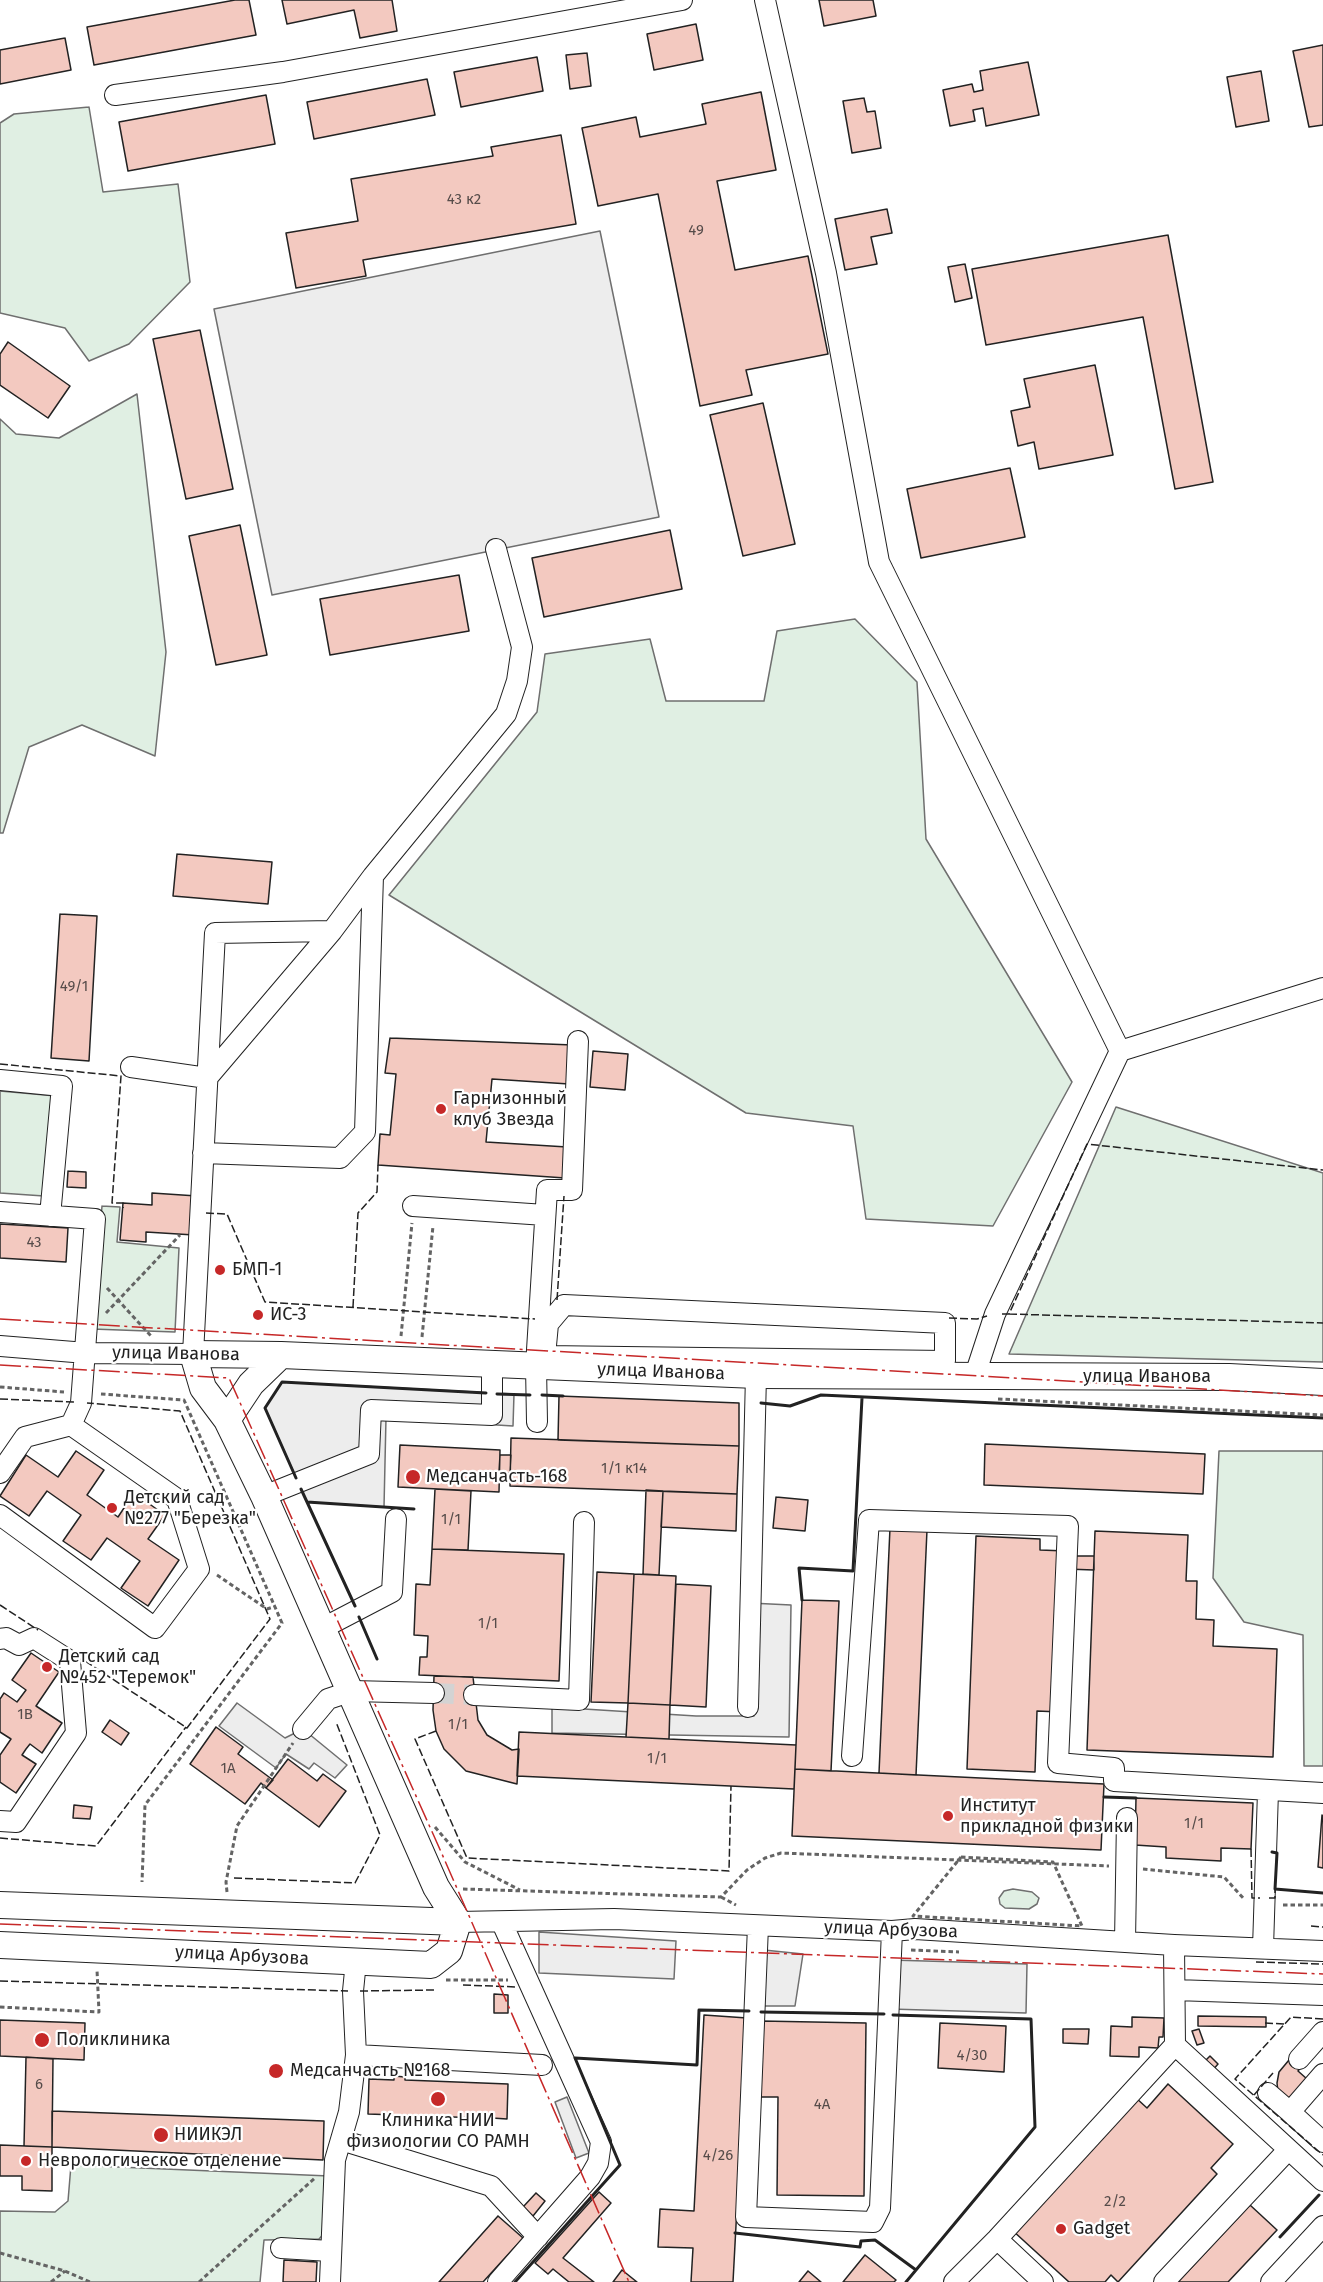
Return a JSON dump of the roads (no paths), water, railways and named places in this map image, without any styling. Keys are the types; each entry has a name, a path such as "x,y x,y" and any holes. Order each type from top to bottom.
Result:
{"main road":[{"name":"улица Иванова","path":"192,1354 281,1355 756,1375 974,1378 1229,1377 1323,1382"},
{"path":"192,1354 203,1388 227,1420 264,1496 352,1690 436,1887 458,1922"},
{"path":"227,1420 251,1384 281,1355"},
{"name":"улица Арбузова","path":"0,1905 458,1922 449,1951 431,1965 0,1946"}],"street":[{"path":"115,95 283,72 682,0"},
{"path":"765,0 826,273 879,562 1120,1051"},
{"path":"207,1078 332,931 373,876 506,714 517,681 522,647 496,549"},
{"path":"203,1153 340,1158 365,1132 373,876"},
{"path":"192,1354 215,933 332,931"},
{"path":"974,1378 995,1314 1120,1051 1323,988"},
{"path":"537,1422 536,1366 547,1190 572,1190 578,1041"},
{"path":"131,1067 207,1078"},
{"path":"0,1080 62,1086 50,1216"},
{"path":"413,1206 545,1215"},
{"path":"0,1212 95,1219 81,1403 71,1425"},
{"path":"564,1305 945,1323 945,1361 545,1356 548,1324 564,1305"},
{"name":"улица Иванова","path":"0,1346 86,1344 192,1354"},
{"path":"264,1496 369,1454 371,1410 492,1415 492,1364"},
{"path":"748,1707 756,1375"},
{"path":"0,1473 26,1437 71,1425 177,1499 199,1569 155,1628 0,1515"},
{"path":"323,1628 392,1592 396,1519"},
{"path":"852,1756 868,1520 1068,1526 1058,1763 1114,1768 1114,1781 1323,1793"},
{"path":"474,1695 579,1700 585,1522"},
{"path":"0,1639 6,1638 19,1645 34,1638 70,1661 76,1733 16,1822 0,1821"},
{"path":"303,1730 328,1699 352,1690 434,1693"},
{"path":"1263,1948 1268,1791"},
{"path":"1125,1942 1127,1818"},
{"name":"улица Арбузова","path":"458,1922 502,1923 614,1919 892,1931 915,1929 1174,1945 1323,1951"},
{"path":"498,2282 590,2177 598,2163 601,2142 502,1923"},
{"path":"758,1926 746,2217 873,2222 880,2208 892,1931"},
{"path":"954,2282 997,2239 1175,2046 1174,1945"},
{"path":"330,2282 335,2160 349,2112 356,2055 353,1991 356,1961"},
{"path":"1175,1990 1323,1995"},
{"path":"1299,2059 1323,2032"},
{"path":"1175,2046 1323,2181"},
{"path":"356,2055 542,2065"},
{"path":"1290,2112 1323,2074"},
{"path":"1268,2093 1323,2142"},
{"path":"341,2140 491,2186 538,2237"},
{"path":"1164,2282 1288,2150"},
{"path":"1271,2282 1323,2226"},
{"path":"997,2239 1043,2282"},
{"path":"281,2248 330,2251"}],"tunnel":[{"path":"434,1693 474,1695"}],"place":[{"name":"Гарнизонный клуб Звезда","path":"441,1109"},
{"name":"БМП-1","path":"220,1270"},
{"name":"ИС-3","path":"258,1315"},
{"name":"Медсанчасть-168","path":"413,1477"},
{"name":"Детский сад №277 \"Березка\"","path":"112,1508"},
{"name":"Детский сад №452 \"Теремок\"","path":"47,1667"},
{"name":"Институт прикладной физики","path":"948,1816"},
{"name":"Поликлиника","path":"42,2040"},
{"name":"Медсанчасть №168","path":"276,2071"},
{"name":"Клиника НИИ физиологии СО РАМН","path":"438,2099"},
{"name":"НИИКЭЛ","path":"161,2135"},
{"name":"Неврологическое отделение","path":"26,2161"},
{"name":"Gadget","path":"1061,2229"}]}
